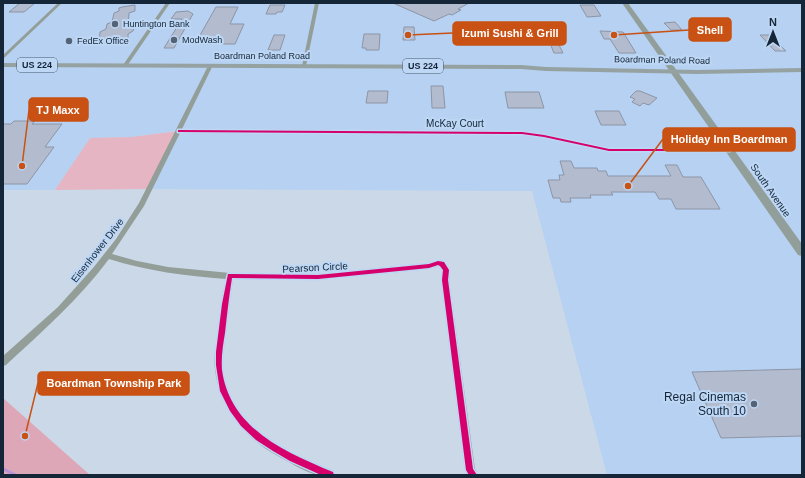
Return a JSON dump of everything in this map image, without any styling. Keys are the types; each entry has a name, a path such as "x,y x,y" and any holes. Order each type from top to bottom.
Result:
{"main road":[{"name":"South Avenue","path":"625,3 802,252"},
{"name":"Boardman Poland Road","path":"3,64 521,67 546,69 802,64"},
{"name":"Boardman Poland Road","path":"671,67 802,70"}],"street":[{"path":"3,58 60,3"},
{"path":"124,65 168,3"},
{"path":"304,66 317,3"},
{"name":"Eisenhower Drive","path":"3,362 60,309 107,255 130,225 179,131 211,65"},
{"name":"McKay Court","path":"179,131 522,133 550,137 609,150 730,150"},
{"name":"Pearson Circle","path":"107,255 118,259 171,270 230,276 279,278 318,276 429,266 438,263 442,264 446,270 445,280 470,470 473,475"},
{"path":"230,276 219,355 221,383 225,397 233,412 242,424 255,436 286,456 305,466 330,475"}],"shaded area":[{"path":"3,3 802,3 802,475 607,475 532,191 150,189 178,131 131,137 90,138 55,190 3,190"},
{"path":"179,131 150,189 55,190 90,138 131,137"},
{"path":"3,398 90,475 3,475"}],"building":[{"path":"20,3 35,3 24,12 9,12"},
{"path":"393,3 469,3 458,9 461,10 452,15 449,14 434,21"},
{"name":"Huntington Bank","path":"135,5 135,11 129,13 128,26 135,26 133,31 128,34 128,40 99,44 100,32 106,29 107,24 112,22 114,13 119,11 119,8"},
{"path":"270,5 285,5 282,12 277,12 276,14 266,14"},
{"path":"580,5 594,5 601,16 587,17"},
{"path":"216,7 238,7 230,24 244,24 235,44 195,44"},
{"path":"188,11 193,14 174,48 164,48 182,19 171,19 176,12"},
{"path":"675,22 682,30 671,30 664,23"},
{"path":"404,27 414,27 415,40 403,40"},
{"path":"600,31 623,32 636,53 619,53 610,39 604,39"},
{"path":"364,34 380,34 379,50 366,50 366,48 362,48"},
{"path":"274,35 285,35 280,50 268,50"},
{"path":"760,35 769,35 786,51 775,51"},
{"path":"549,41 557,41 563,53 554,53"},
{"path":"431,86 443,86 445,108 432,108"},
{"path":"368,91 388,91 387,103 366,103"},
{"path":"636,91 640,91 657,98 649,105 643,103 640,106 632,102 635,99 630,97"},
{"path":"505,92 539,92 544,108 508,108"},
{"path":"595,111 619,111 626,125 601,125"},
{"path":"14,121 35,121 32,124 62,124 45,147 54,147 27,184 3,184 3,124 11,124"},
{"path":"560,161 571,161 574,168 597,168 598,171 606,171 608,176 671,176 665,165 677,165 683,177 701,177 720,209 676,209 671,199 659,199 655,192 611,192 613,195 590,195 591,198 570,198 571,202 561,202 560,198 553,198 548,180 560,180 559,175 564,175"},
{"name":"Regal Cinemas South 10","path":"802,369 802,436 721,438 692,372"}],"waterway":[{"path":"3,469 16,475"}],"cycle path":[{"path":"179,131 522,133 544,136 609,150 730,150"},
{"path":"330,475 293,459 258,438 232,409 223,391 219,370 219,352 230,276 318,277 429,266 438,263 442,264 446,270 445,280 470,470 473,475"}],"place":[{"name":"Huntington Bank","path":"115,24"},
{"name":"Izumi Sushi & Grill","path":"408,35"},
{"name":"Shell","path":"614,35"},
{"name":"ModWash","path":"174,40"},
{"name":"FedEx Office","path":"69,41"},
{"name":"TJ Maxx","path":"22,166"},
{"name":"Holiday Inn Boardman","path":"628,186"},
{"name":"Regal Cinemas South 10","path":"754,404"},
{"name":"Boardman Township Park","path":"25,436"}]}
